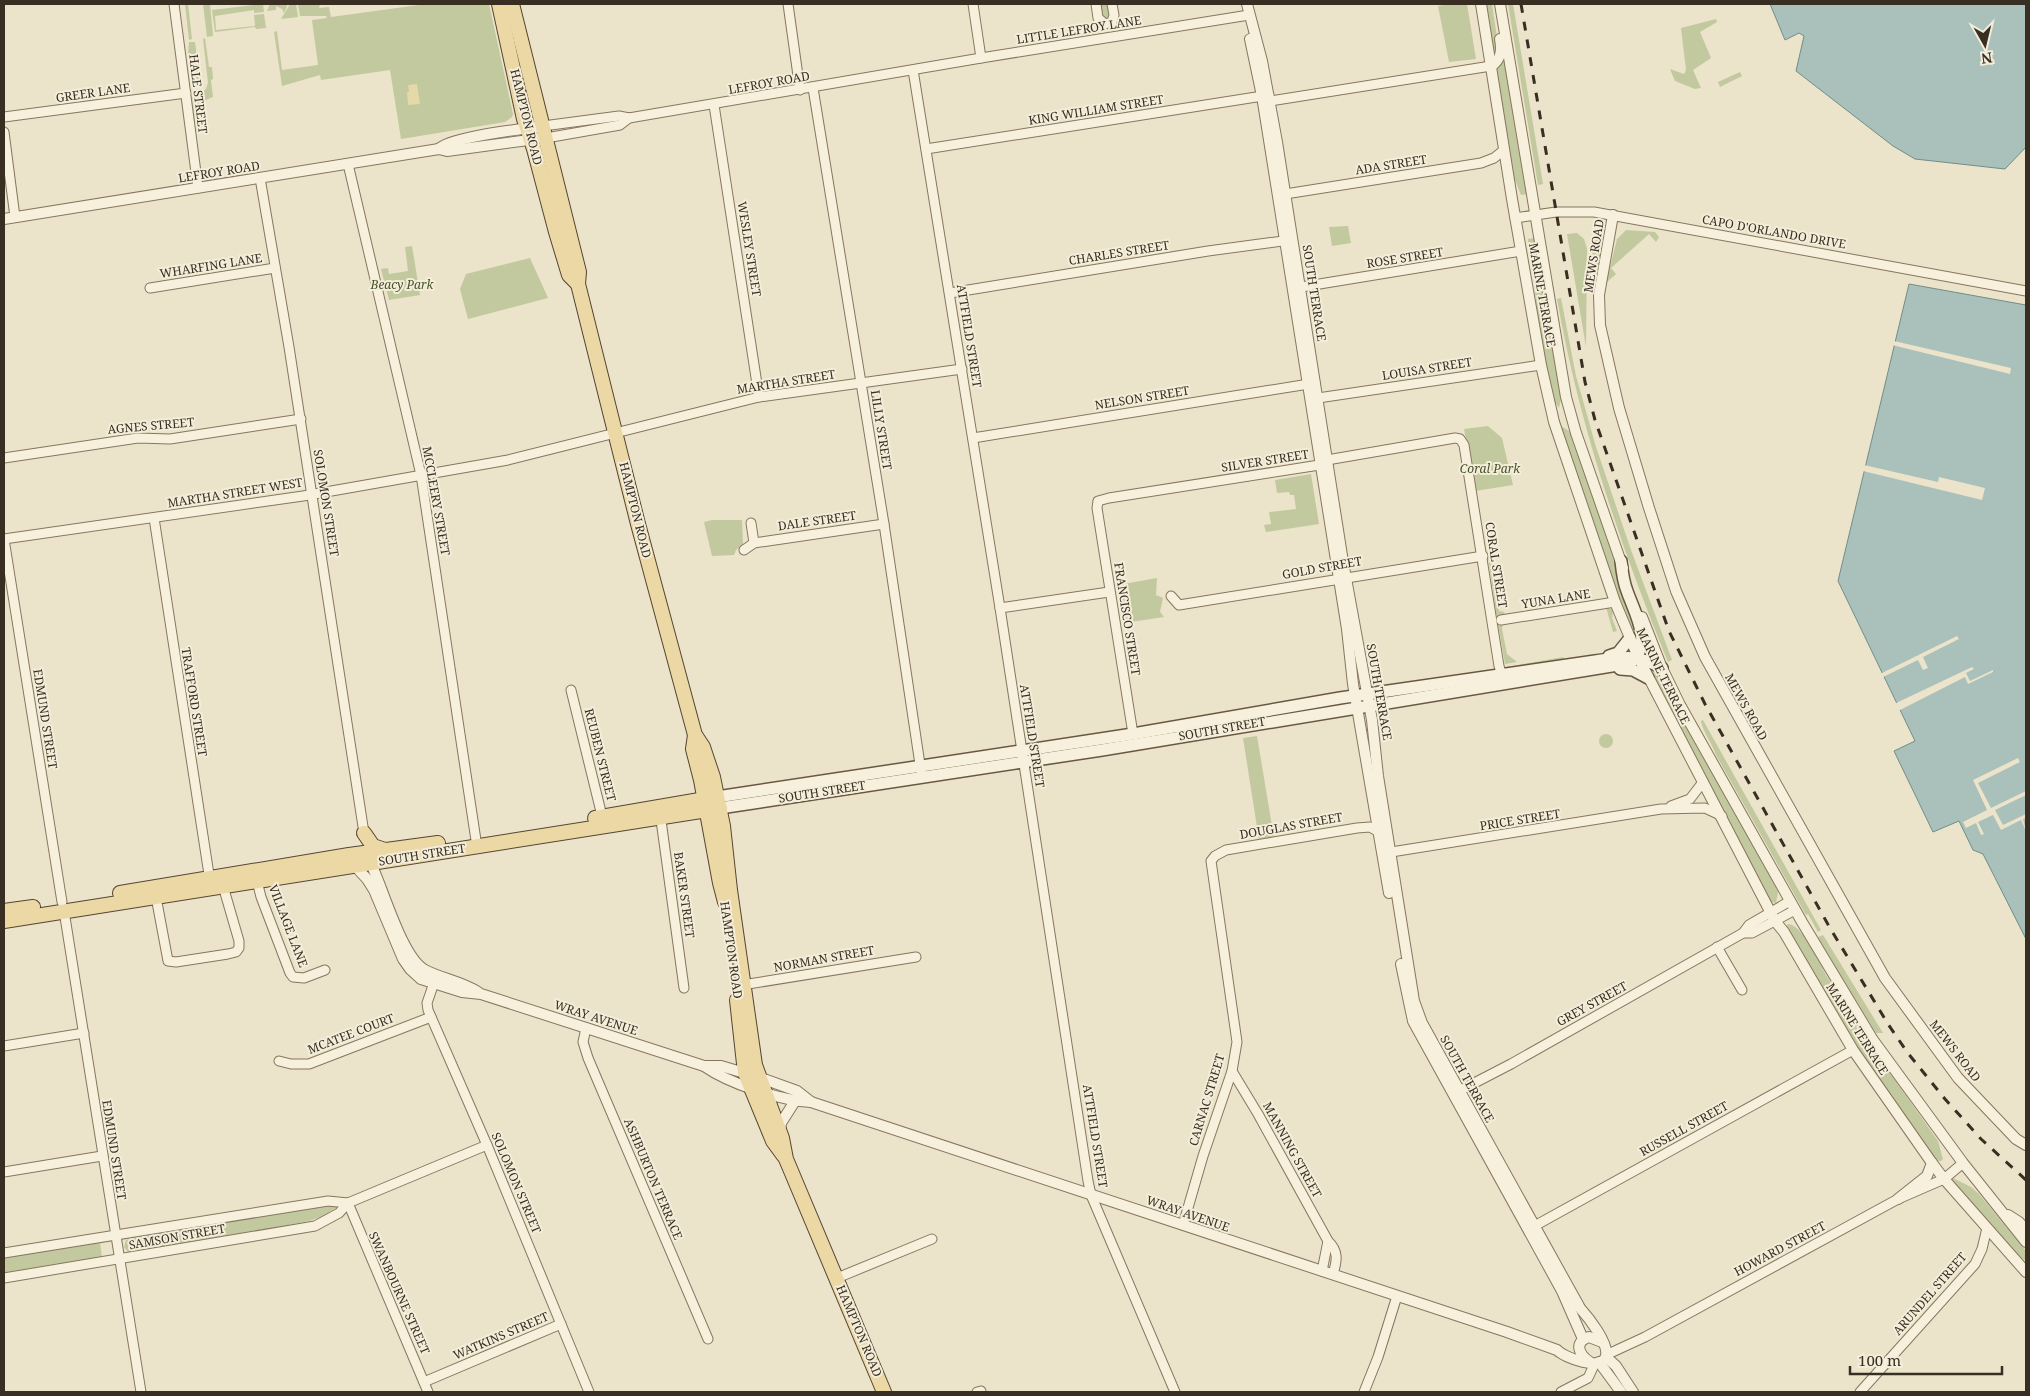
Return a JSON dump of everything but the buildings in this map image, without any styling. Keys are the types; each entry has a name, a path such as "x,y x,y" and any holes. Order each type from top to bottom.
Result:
{"main road":[{"name":"HAMPTON ROAD","path":"499,4 529,134 566,267 569,276 578,284"},
{"name":"HAMPTON ROAD","path":"512,4 579,272 578,284 650,570 696,735 693,749 712,804 740,986 755,1065 751,1079 773,1141 786,1159"},
{"path":"1621,561 1625,585 1642,632 1641,648 1638,657 1662,668"},
{"path":"1597,665 1618,653 1630,638"},
{"name":"SOUTH STREET","path":"365,851 375,848 388,850 477,842 1368,700 1597,665 1630,663 1638,657"},
{"path":"1597,665 1633,670 1648,678"},
{"name":"SOUTH STREET","path":"1023,756 1133,734 1356,702"},
{"name":"SOUTH STREET","path":"365,851 433,853 477,842"},
{"path":"4,911 156,897 260,875 358,860 365,851"},
{"path":"4,921 63,907 214,885"},
{"name":"HAMPTON ROAD","path":"751,1079 764,1092 780,1132 786,1159 884,1392"}],"street":[{"name":"HALE STREET","path":"174,4 198,188"},
{"path":"788,4 800,90"},
{"path":"973,4 981,58"},
{"path":"1096,4 1098,18 1104,24 1112,22 1114,15 1112,4"},
{"name":"SOUTH TERRACE","path":"1242,4 1247,16 1267,97 1342,578 1356,702 1379,832 1386,853"},
{"name":"SOUTH TERRACE","path":"1247,4 1247,16"},
{"name":"MARINE TERRACE","path":"1481,4 1515,218 1541,365 1554,422 1615,602 1638,657 1773,916 1852,1050 1944,1179 2026,1272"},
{"path":"1491,66 1497,63 1501,49 1495,4"},
{"name":"MARINE TERRACE","path":"1500,4 1566,397 1576,433 1621,561 1662,668 1680,705 1792,906 1873,1040 1963,1163 2026,1242"},
{"name":"LITTLE LEFROY LANE","path":"913,70 1247,16"},
{"name":"KING WILLIAM STREET","path":"926,149 1267,97 1491,66"},
{"name":"LEFROY ROAD","path":"4,219 439,149 444,144 459,140 544,132 619,116 629,118 714,105 913,70"},
{"name":"ATTFIELD STREET","path":"913,70 1000,608 1091,1195 1175,1392"},
{"name":"LILLY STREET","path":"813,88 884,524 921,772"},
{"name":"GREER LANE","path":"4,116 186,93"},
{"name":"WESLEY STREET","path":"714,105 759,397"},
{"path":"4,132 15,217"},
{"name":"ADA STREET","path":"1282,195 1481,163 1494,158 1504,150"},
{"name":"MCCLEERY STREET","path":"348,164 421,475 477,842"},
{"name":"SOLOMON STREET","path":"260,178 301,419 365,851 411,957 435,978 427,1003 431,1017 487,1145 589,1392"},
{"name":"CAPO D'ORLANDO DRIVE","path":"1515,218 1556,212 1594,212 2026,291"},
{"name":"MEWS ROAD","path":"1613,215 1599,295 1600,325 1618,408 1649,508 1676,591 1705,657 1885,978 1958,1078 2026,1146"},
{"name":"CHARLES STREET","path":"950,293 1208,251 1289,241"},
{"name":"ROSE STREET","path":"1296,288 1521,251"},
{"name":"WHARFING LANE","path":"150,288 275,268"},
{"name":"LOUISA STREET","path":"1318,398 1541,365"},
{"name":"MARTHA STREET","path":"616,433 759,397 962,369"},
{"name":"SOUTH TERRACE","path":"1311,383 1318,398 1324,462"},
{"name":"NELSON STREET","path":"973,438 1311,383"},
{"name":"AGNES STREET","path":"4,458 138,438 170,439 301,419"},
{"name":"MARTHA STREET WEST","path":"4,539 312,494 508,460 616,433"},
{"name":"SILVER STREET","path":"1097,508 1098,501 1108,498 1456,438 1462,441 1465,449"},
{"name":"CORAL STREET","path":"1465,449 1499,666 1504,679"},
{"name":"FRANCISCO STREET","path":"1097,508 1133,734"},
{"name":"TRAFFORD STREET","path":"154,518 214,885 239,948 236,952 220,955 176,962 168,960 156,897"},
{"path":"751,523 754,543"},
{"name":"DALE STREET","path":"744,550 754,543 884,524"},
{"name":"EDMUND STREET","path":"4,539 141,1392"},
{"name":"GOLD STREET","path":"1171,596 1178,605 1483,556"},
{"name":"SOUTH TERRACE","path":"1342,578 1368,700 1386,853 1417,1013 1456,1093 1531,1227 1580,1308 1594,1324 1602,1342 1599,1360 1582,1357 1581,1342 1562,1291 1531,1227"},
{"path":"1000,608 1109,592"},
{"name":"YUNA LANE","path":"1501,620 1615,602"},
{"name":"REUBEN STREET","path":"571,690 603,821"},
{"name":"PRICE STREET","path":"1661,810 1690,799 1703,782"},
{"name":"PRICE STREET","path":"1386,853 1661,810 1705,808 1722,816"},
{"name":"BAKER STREET","path":"660,812 684,988"},
{"name":"DOUGLAS STREET","path":"1211,862 1215,856 1226,850 1364,827 1370,827 1379,832"},
{"path":"365,851 367,878 407,964 420,979 435,978"},
{"name":"CARNAC STREET","path":"1183,1225 1203,1156 1232,1071 1237,1042 1211,862"},
{"name":"VILLAGE LANE","path":"260,875 261,897 290,973 293,977 304,978 326,970"},
{"name":"GREY STREET","path":"1456,1093 1511,1064 1717,947 1743,933 1752,933 1773,916 1792,906"},
{"path":"1717,947 1742,990"},
{"name":"NORMAN STREET","path":"740,986 916,956"},
{"name":"WRAY AVENUE","path":"435,978 462,992 481,994 704,1066 720,1077 751,1079 797,1091 810,1102"},
{"name":"MCATEE COURT","path":"279,1061 291,1064 309,1064 431,1017"},
{"name":"ASHBURTON TERRACE","path":"586,1028 583,1042 588,1058 708,1339"},
{"path":"4,1046 84,1033"},
{"name":"RUSSELL STREET","path":"1531,1227 1852,1050"},
{"name":"MANNING STREET","path":"1232,1071 1328,1241 1333,1246 1337,1261 1333,1274"},
{"name":"WRAY AVENUE","path":"764,1092 795,1101 810,1102 1333,1274 1557,1350 1567,1357 1599,1360"},
{"path":"780,1132 781,1123 795,1101"},
{"name":"SAMSON STREET","path":"4,1278 315,1226 339,1213 348,1203 487,1145"},
{"path":"4,1172 102,1156"},
{"path":"1898,1199 1927,1176 1932,1163"},
{"name":"HOWARD STREET","path":"1599,1360 1645,1337 1898,1199 1944,1179 1963,1163"},
{"name":"SAMSON STREET","path":"4,1253 328,1201 348,1203"},
{"name":"SWANBOURNE STREET","path":"348,1203 428,1392"},
{"path":"1999,1209 2019,1222 2026,1230"},
{"name":"ARUNDEL STREET","path":"1860,1392 1975,1264 1982,1249 1987,1228"},
{"path":"837,1278 932,1239"},
{"path":"1322,1271 1328,1241"},
{"path":"1364,1392 1378,1357 1397,1296"},
{"name":"WATKINS STREET","path":"424,1382 561,1324"},
{"path":"1557,1350 1594,1338 1602,1342"},
{"path":"1561,1392 1588,1378 1599,1360"},
{"path":"1599,1360 1621,1392"},
{"path":"1599,1360 1616,1366 1633,1392"}],"green space":[{"path":"185,4 188,4 192,39 189,40"},
{"path":"203,4 210,4 213,36 207,37"},
{"path":"263,4 264,12 254,13 254,10 215,16 216,30 255,26 254,15 264,14 266,28 256,29 255,27 215,32 212,10"},
{"path":"270,4 286,4 287,6 284,13 282,9 276,6 276,10 267,11"},
{"path":"290,4 296,4 298,17 281,19"},
{"path":"298,4 320,4 319,8 329,7 331,17 426,4 489,4 513,114 512,117 505,122 401,139 390,70 321,80 320,75 282,86 274,32 277,31 282,70 318,65 312,20 327,18 326,16 300,16"},
{"path":"1099,4 1109,4 1110,19 1103,20"},
{"path":"1467,4 1476,59 1449,62 1438,6"},
{"path":"1484,4 1492,4 1498,44 1494,59"},
{"path":"1508,4 1513,4 1543,184 1538,185"},
{"path":"1716,19 1717,22 1700,32 1711,58 1693,70 1701,88 1695,89 1675,81 1670,69 1684,74 1686,70 1681,28"},
{"path":"205,38 209,67 212,67 213,97 201,102 200,93 206,89 208,83 203,39"},
{"path":"189,42 195,42 200,80 194,82 194,84 192,84 188,55"},
{"path":"1504,57 1528,194 1521,195 1513,175 1494,69"},
{"path":"1740,72 1742,76 1720,87 1718,82"},
{"path":"198,94 203,131 196,133 192,98"},
{"path":"1348,226 1351,243 1332,246 1329,227"},
{"path":"1597,226 1602,233 1603,241 1593,294 1591,295 1593,241"},
{"path":"1626,230 1655,232 1659,237 1656,242 1649,234 1611,268 1616,274 1606,283 1617,239"},
{"path":"1577,233 1584,239 1587,249 1586,347 1567,234"},
{"path":"1534,238 1562,395 1559,408 1554,401 1540,343 1528,243 1528,239"},
{"name":"Beacy Park","path":"412,246 420,295 389,300 381,269 388,268 389,274 408,271 405,247"},
{"path":"530,258 548,298 468,319 460,289 466,274"},
{"path":"1561,298 1576,376 1596,447 1631,550 1672,660 1668,662 1618,529 1589,438 1566,346 1557,299"},
{"name":"Coral Park","path":"1488,426 1502,438 1513,485 1475,491 1464,429"},
{"path":"1561,426 1569,431 1576,441 1638,627 1638,645 1623,616"},
{"path":"1311,474 1319,524 1266,532 1264,525 1271,524 1269,512 1296,509 1294,495 1290,495 1289,492 1277,493 1275,480"},
{"path":"712,520 742,520 743,544 736,550 734,555 712,556 704,522"},
{"path":"1488,556 1490,556 1499,611 1504,612 1505,615 1497,619"},
{"path":"1157,578 1156,595 1163,598 1160,612 1164,617 1124,623 1118,585"},
{"path":"1606,607 1613,610 1612,618 1617,631 1613,632"},
{"path":"1500,622 1503,623 1502,629 1507,654 1517,662 1505,664 1498,624"},
{"path":"1563,657 1564,660 1507,667"},
{"path":"1646,666 1657,672 1662,679 1773,880 1778,892 1776,903 1771,902 1690,755"},
{"path":"1703,720 1821,930 1818,932 1808,914 1806,915 1716,755 1702,725 1701,721"},
{"path":"1603,734 1609,734 1613,741 1609,748 1603,748 1599,744 1599,738"},
{"path":"1257,736 1274,838 1259,840 1243,738"},
{"path":"1788,924 1794,926 1805,937 1826,975 1853,1017 1938,1141 1943,1159 1941,1161 1937,1161 1859,1052 1787,929 1786,926"},
{"path":"1823,935 1883,1033 1876,1033 1819,939 1816,938"},
{"path":"1953,1178 1971,1187 1979,1194 2026,1251 2026,1261 2020,1257 1952,1181"},
{"path":"336,1204 337,1207 323,1216 309,1221 133,1253 128,1252 124,1247 126,1240 130,1239"},
{"path":"100,1243 102,1257 4,1273 4,1258"}],"sand":[{"path":"417,84 420,104 408,105 408,85"}],"water":[{"path":"1770,4 2026,4 2026,147 2005,169 1915,159 1893,146 1796,71 1804,36 1799,33 1785,40"},
{"path":"1909,284 2026,305 2026,939 1983,854 1973,850 1959,821 1933,832 1894,751 1915,741 1838,581"}],"pier":[{"path":"1894,341 2011,368 2010,374 1892,345"},
{"path":"1864,465 1938,482 1939,477 1985,488 1982,500 1863,471"},
{"path":"1957,636 1959,639 1923,657 1928,668 1923,670 1918,660 1881,678 1880,674"},
{"path":"1972,667 1974,669 1966,673 1970,681 1993,670 1993,672 1968,684 1965,677 1898,711 1894,704"},
{"path":"2018,758 2020,762 1978,783 1991,808 2026,791 2026,795 1995,810 2003,825 2026,814 2026,818 2023,819 2026,831 2021,820 2001,830 1993,815 1978,822 1984,834 1981,835 1976,823 1966,828 1963,822 1987,810 1973,780"}],"railway":[{"path":"1521,4 1585,382 1595,420 1669,631 1705,704 1830,928 1888,1024 1907,1052 1945,1099 1981,1139 2026,1180"}]}
